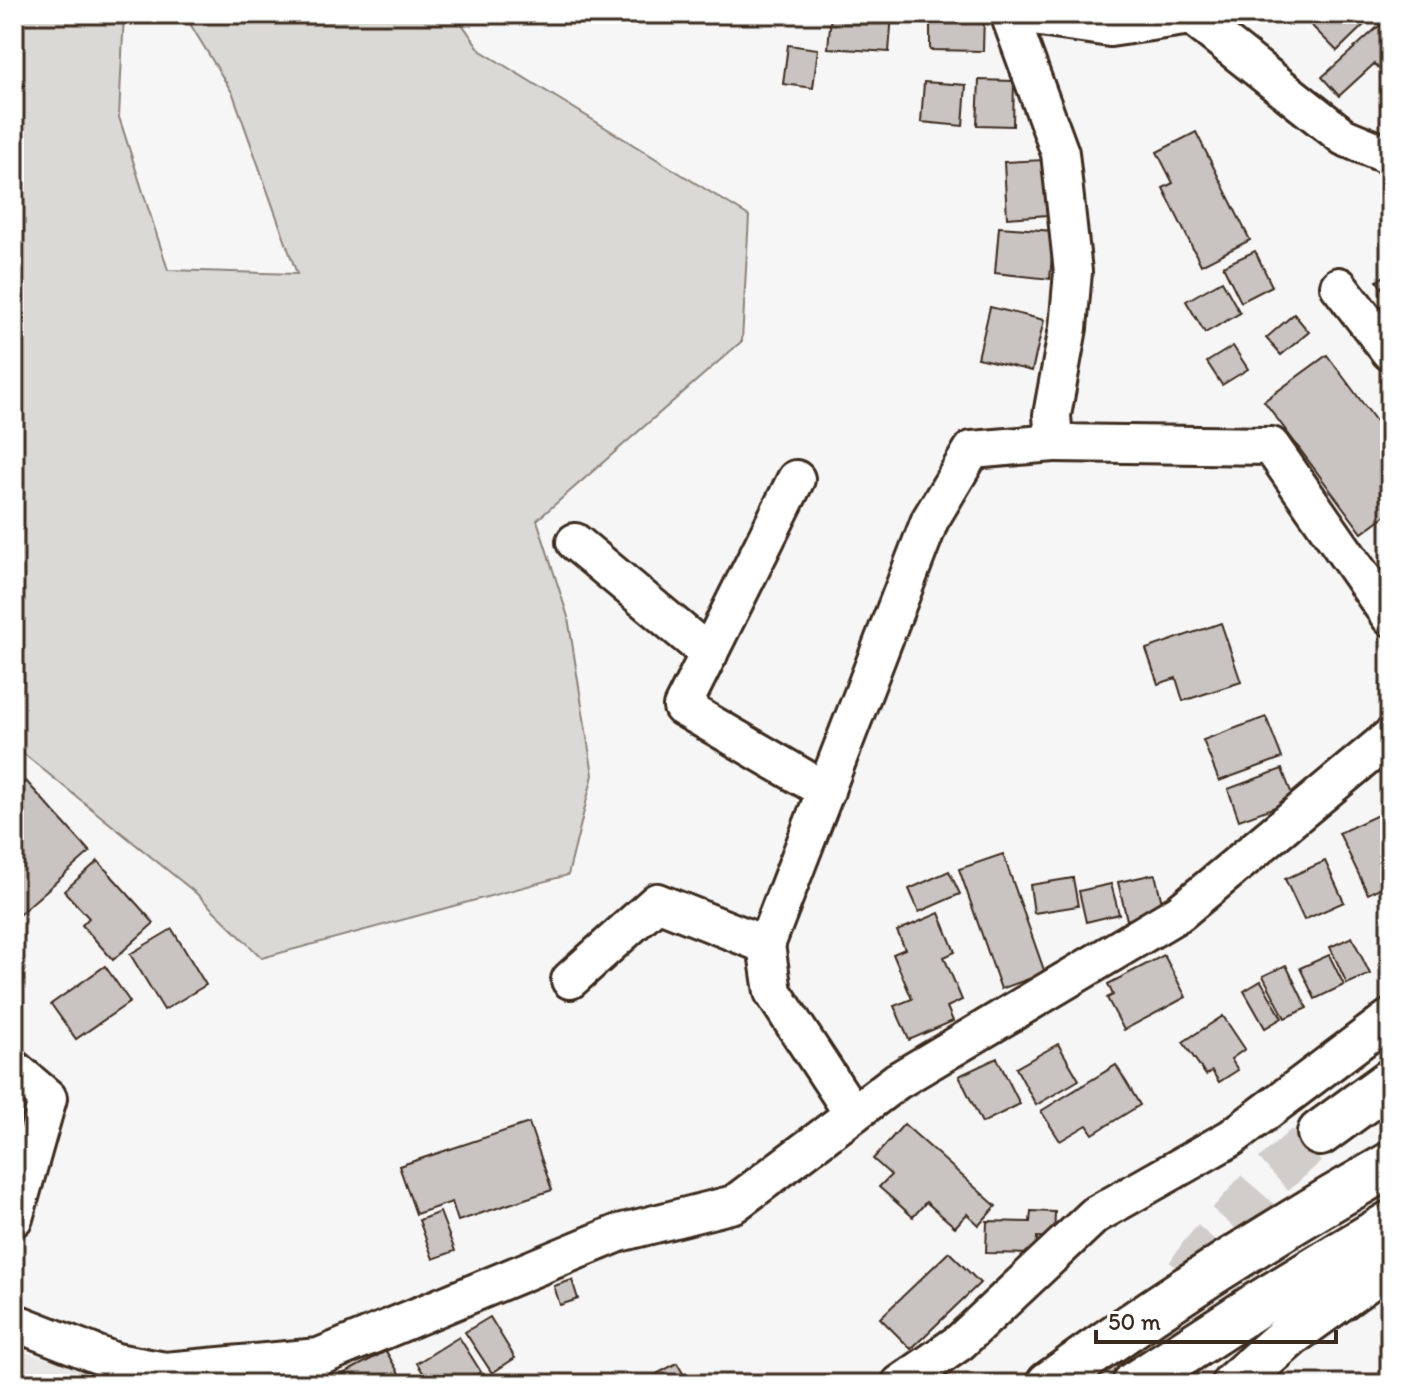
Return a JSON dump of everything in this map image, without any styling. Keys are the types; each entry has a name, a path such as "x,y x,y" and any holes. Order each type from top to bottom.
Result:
{"highway":[{"path":"1320,1133 1390,1082"},
{"path":"1049,1384 1232,1259 1390,1165"},
{"path":"1135,1384 1390,1224"},
{"path":"1234,1384 1293,1332 1390,1262"}],"street":[{"path":"1054,443 1052,415 1068,328 1073,272 1060,153 1010,14 1110,28 1190,15 1344,137 1390,156"},
{"path":"1339,286 1390,352"},
{"path":"853,1114 773,992 766,945 930,520 972,450 1054,443 1271,446 1390,617"},
{"path":"796,479 682,707 826,791"},
{"path":"575,542 709,654"},
{"path":"14,1322 130,1374 165,1371 310,1372 319,1357 619,1233 734,1204 897,1081 1179,913 1390,737"},
{"path":"570,980 657,902 766,945"},
{"path":"900,1384 960,1342 1095,1215 1231,1138 1390,1018"},
{"path":"14,1069 48,1098 14,1218"}],"shaded area":[{"path":"14,14 124,14 119,117 168,270 297,274 233,94 184,14 455,14 481,51 749,216 742,341 537,520 568,617 593,775 568,875 262,958 197,894 14,746"},
{"path":"14,1349 98,1374 97,1384 14,1384"}],"building":[{"path":"831,14 892,14 889,52 828,48"},
{"path":"1314,14 1365,14 1370,19 1337,51 1307,21"},
{"path":"930,15 984,15 983,51 930,50"},
{"path":"1390,16 1390,76 1388,78 1374,64 1339,96 1322,77"},
{"path":"788,45 818,49 813,88 783,84"},
{"path":"979,80 1014,81 1013,126 977,125"},
{"path":"924,82 966,85 963,126 921,122"},
{"path":"1196,132 1250,240 1201,265 1163,188 1173,183 1157,152"},
{"path":"1045,160 1048,215 1007,218 1004,162"},
{"path":"999,227 1054,231 1050,279 995,273"},
{"path":"1255,251 1272,286 1241,302 1223,266"},
{"path":"1390,272 1390,299 1377,281"},
{"path":"1222,281 1240,313 1205,333 1186,301"},
{"path":"990,307 1044,320 1032,371 978,358"},
{"path":"1294,314 1309,332 1281,355 1266,338"},
{"path":"1233,346 1248,369 1222,385 1207,362"},
{"path":"1327,355 1390,440 1390,512 1362,533 1264,401"},
{"path":"1221,623 1241,682 1183,701 1176,678 1158,684 1146,649"},
{"path":"1266,717 1282,758 1219,781 1203,740"},
{"path":"1282,769 1294,800 1239,820 1228,789"},
{"path":"26,781 90,852 14,919 14,792"},
{"path":"1382,813 1390,831 1390,883 1368,894 1339,833"},
{"path":"1003,854 1045,973 1001,989 959,869"},
{"path":"98,861 154,923 113,960 82,925 89,918 64,891"},
{"path":"1325,861 1344,902 1304,920 1285,879"},
{"path":"949,871 960,894 919,912 909,889"},
{"path":"1155,874 1164,911 1127,920 1118,882"},
{"path":"1073,878 1078,906 1034,913 1030,885"},
{"path":"1111,884 1119,914 1086,922 1079,891"},
{"path":"939,913 955,952 944,957 962,1000 947,1007 953,1021 909,1040 894,1006 912,999 893,954 905,949 897,931"},
{"path":"172,929 206,985 164,1010 130,954"},
{"path":"1352,937 1370,974 1347,984 1330,947"},
{"path":"1164,955 1186,997 1124,1030 1107,998 1113,995 1108,984"},
{"path":"1329,955 1344,985 1315,999 1300,968"},
{"path":"1286,965 1307,1008 1285,1018 1263,976"},
{"path":"105,966 130,1002 76,1039 51,1004"},
{"path":"1261,981 1282,1018 1265,1028 1244,991"},
{"path":"1223,1016 1245,1049 1231,1059 1238,1070 1219,1082 1212,1071 1206,1075 1183,1042"},
{"path":"1058,1044 1079,1080 1036,1105 1016,1068"},
{"path":"997,1058 1020,1104 982,1123 959,1076"},
{"path":"1116,1065 1140,1105 1093,1134 1087,1125 1060,1141 1041,1111"},
{"path":"14,1094 31,1109 25,1124 14,1119"},
{"path":"529,1123 552,1190 458,1221 452,1202 416,1214 399,1166"},
{"path":"904,1124 996,1206 979,1225 967,1214 955,1227 926,1202 913,1217 879,1187 891,1175 873,1159"},
{"path":"1031,1211 1055,1212 1054,1238 1037,1237 1036,1254 986,1253 987,1221 1030,1222"},
{"path":"440,1212 455,1251 433,1259 419,1220"},
{"path":"949,1252 980,1283 911,1349 880,1318"},
{"path":"572,1280 578,1299 560,1305 554,1286"},
{"path":"490,1317 515,1358 492,1373 465,1332"},
{"path":"459,1337 481,1372 462,1384 430,1384 417,1363"},
{"path":"386,1351 405,1384 346,1384 341,1375"},
{"path":"677,1363 689,1384 655,1384 651,1377"}],"tunnel":[{"path":"1114,1384 1201,1255 1262,1185 1320,1133"}]}
